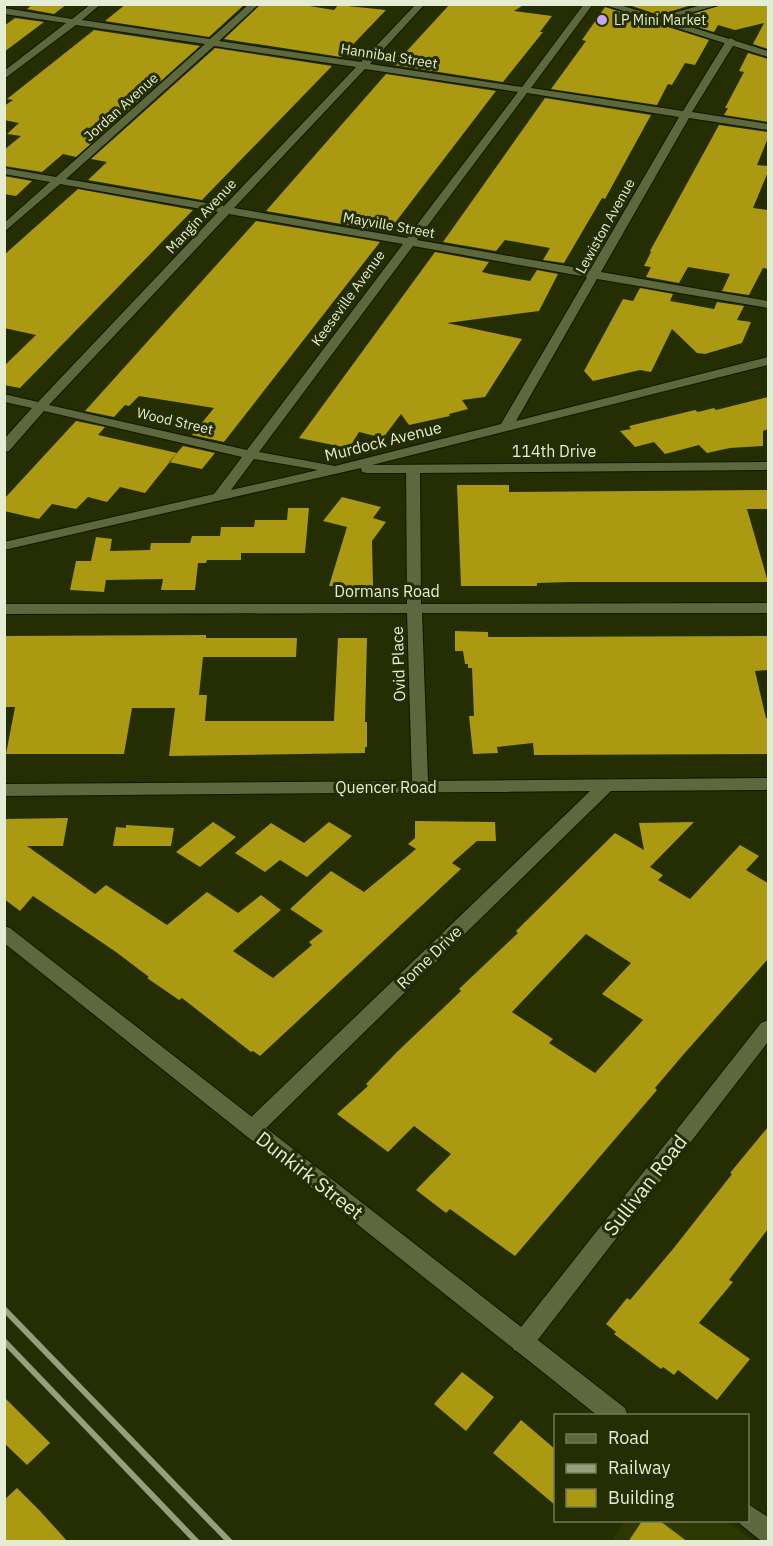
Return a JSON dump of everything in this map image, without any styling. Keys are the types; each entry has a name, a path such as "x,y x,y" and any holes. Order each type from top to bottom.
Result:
{"street":[{"path":"4,76 97,4"},
{"name":"Jordan Avenue","path":"4,229 255,4"},
{"name":"Mangin Avenue","path":"4,448 420,4"},
{"name":"Keeseville Avenue","path":"220,495 589,4"},
{"path":"606,4 768,54"},
{"path":"657,19 718,4"},
{"name":"Hannibal Street","path":"4,11 768,127"},
{"name":"Lewiston Avenue","path":"506,427 686,114 731,41"},
{"name":"Mayville Street","path":"4,171 768,305"},
{"name":"Murdock Avenue","path":"4,546 340,469 768,359"},
{"name":"Wood Street","path":"4,398 252,455 340,469"},
{"name":"114th Drive","path":"340,469 768,466"},
{"name":"Ovid Place","path":"413,468 414,610 420,786"},
{"name":"Dormans Road","path":"4,609 768,608"},
{"name":"Quencer Road","path":"4,790 768,784"},
{"name":"Rome Drive","path":"252,1129 606,786"},
{"name":"Dunkirk Street","path":"4,933 614,1414"},
{"name":"Sullivan Road","path":"522,1343 768,1028"},
{"path":"749,1518 768,1532"}],"shaded area":[{"path":"625,1522 727,1522 754,1541 611,1542"}],"building":[{"path":"33,4 67,4 54,14 27,9"},
{"path":"126,4 245,4 209,37 105,21"},
{"path":"261,4 297,4 334,10 338,5 386,10 341,57 224,39"},
{"path":"450,4 525,4 514,11 552,16 540,32 543,32 503,82 394,65"},
{"path":"626,4 695,4 659,15"},
{"path":"724,4 768,4 768,49 753,44 764,23 735,30 718,25 714,32 674,20"},
{"path":"605,7 709,40 695,65 685,63 672,85 668,84 657,105 551,89 586,41 582,40"},
{"path":"15,18 44,22 4,52 4,26"},
{"path":"94,30 200,46 76,157 63,154 42,172 4,166 4,150 21,136 7,134 19,123 4,120 4,106 13,100 7,99"},
{"path":"215,48 332,66 202,200 88,180 107,162 91,159"},
{"path":"748,53 768,59 768,122 724,115 728,108 725,108 744,72 739,71"},
{"path":"386,74 496,91 388,232 266,211"},
{"path":"545,98 651,115 605,199 602,198 564,263 543,260 550,248 505,240 496,251 443,242"},
{"path":"719,125 768,132 768,138 757,165 768,166 768,172 753,208 768,210 768,269 763,268 749,295 722,291 730,274 688,267 679,283 646,277 651,267 644,266"},
{"path":"4,176 32,181 16,196 4,194"},
{"path":"78,189 193,210 20,388 4,385 4,366 36,335 4,328 4,255"},
{"path":"256,221 380,242 224,442 192,435 214,408 139,396 129,406 125,405 114,417 85,411"},
{"path":"435,252 489,262 482,272 490,274 530,281 537,270 558,274 539,311 447,323 522,339 485,397 462,400 468,409 449,414 450,416 409,425 401,414 383,438 359,432 351,445 343,447 299,438"},
{"path":"640,288 673,294 670,301 714,309 717,302 744,306 737,320 751,322 742,343 705,354 697,353 672,329 651,372 640,370 593,381 584,371 623,299 633,301"},
{"path":"768,397 768,429 763,431 763,446 730,448 707,453 699,445 665,454 654,442 635,447 620,431 631,429 629,426 695,410 698,412 714,408 716,410"},
{"path":"76,421 105,427 98,435 177,453 145,493 120,487 107,502 88,497 76,509 52,504 39,519 4,511 4,499"},
{"path":"183,446 215,453 202,469 169,462"},
{"path":"457,485 509,485 509,492 768,490 768,509 747,509 768,582 571,582 537,583 537,586 461,586"},
{"path":"342,497 381,507 373,518 386,522 372,541 373,586 329,586 347,527 323,521"},
{"path":"288,508 309,508 305,553 241,553 241,560 207,560 206,563 198,563 195,590 161,590 163,579 106,580 104,592 70,590 76,561 91,561 96,537 112,539 110,551 150,550 151,543 190,543 192,536 220,536 221,527 254,527 255,520 287,520"},
{"path":"455,631 488,632 488,637 768,636 768,670 755,671 766,718 768,718 768,754 534,755 533,743 497,747 498,753 473,754 469,716 474,716 472,668 468,668 468,664 465,664 463,651 455,651"},
{"path":"206,635 206,638 297,638 296,657 203,657 199,695 207,695 205,721 334,721 338,638 367,638 365,722 367,722 367,747 365,747 365,753 169,756 175,708 132,708 124,754 6,754 15,707 4,707 4,636"},
{"path":"68,818 63,846 27,846 95,894 106,885 167,925 207,892 238,913 261,895 281,910 233,951 273,978 312,945 309,942 323,931 290,909 331,871 364,892 416,849 408,844 415,838 415,821 495,822 496,841 477,841 452,863 461,869 260,1056 251,1052 182,998 179,1000 147,978 149,977 116,952 33,896 20,911 4,899 4,819"},
{"path":"213,822 236,837 200,867 176,852"},
{"path":"329,822 352,836 307,877 280,860 265,872 235,853 271,823 304,843"},
{"path":"694,822 650,867 663,875 658,880 690,899 740,845 759,856 746,870 768,883 768,959 683,1055 655,1088 657,1090 515,1256 450,1209 446,1213 416,1190 451,1154 414,1126 388,1152 337,1114 368,1086 366,1084 397,1052 461,991 459,989 518,933 516,931 615,833 644,850 639,823","holes":["586,934 631,963 602,994 643,1020 595,1073 549,1043 553,1039 512,1012"]},
{"path":"126,825 174,828 171,846 113,846 116,827 126,828"},
{"path":"768,1127 768,1229 729,1280 733,1282 699,1323 750,1359 717,1400 678,1370 674,1375 663,1367 661,1369 614,1334 616,1332 606,1324 627,1298 630,1300 673,1249"},
{"path":"462,1372 494,1397 466,1431 434,1404"},
{"path":"4,1397 50,1443 27,1465 4,1443"},
{"path":"521,1420 554,1448 554,1504 493,1453"},
{"path":"17,1488 68,1542 4,1542 4,1500"},
{"path":"641,1522 661,1522 688,1542 628,1542"}],"railway":[{"path":"4,1309 230,1542"},
{"path":"4,1341 197,1542"}],"place":[{"name":"LP Mini Market","path":"602,20"}]}
